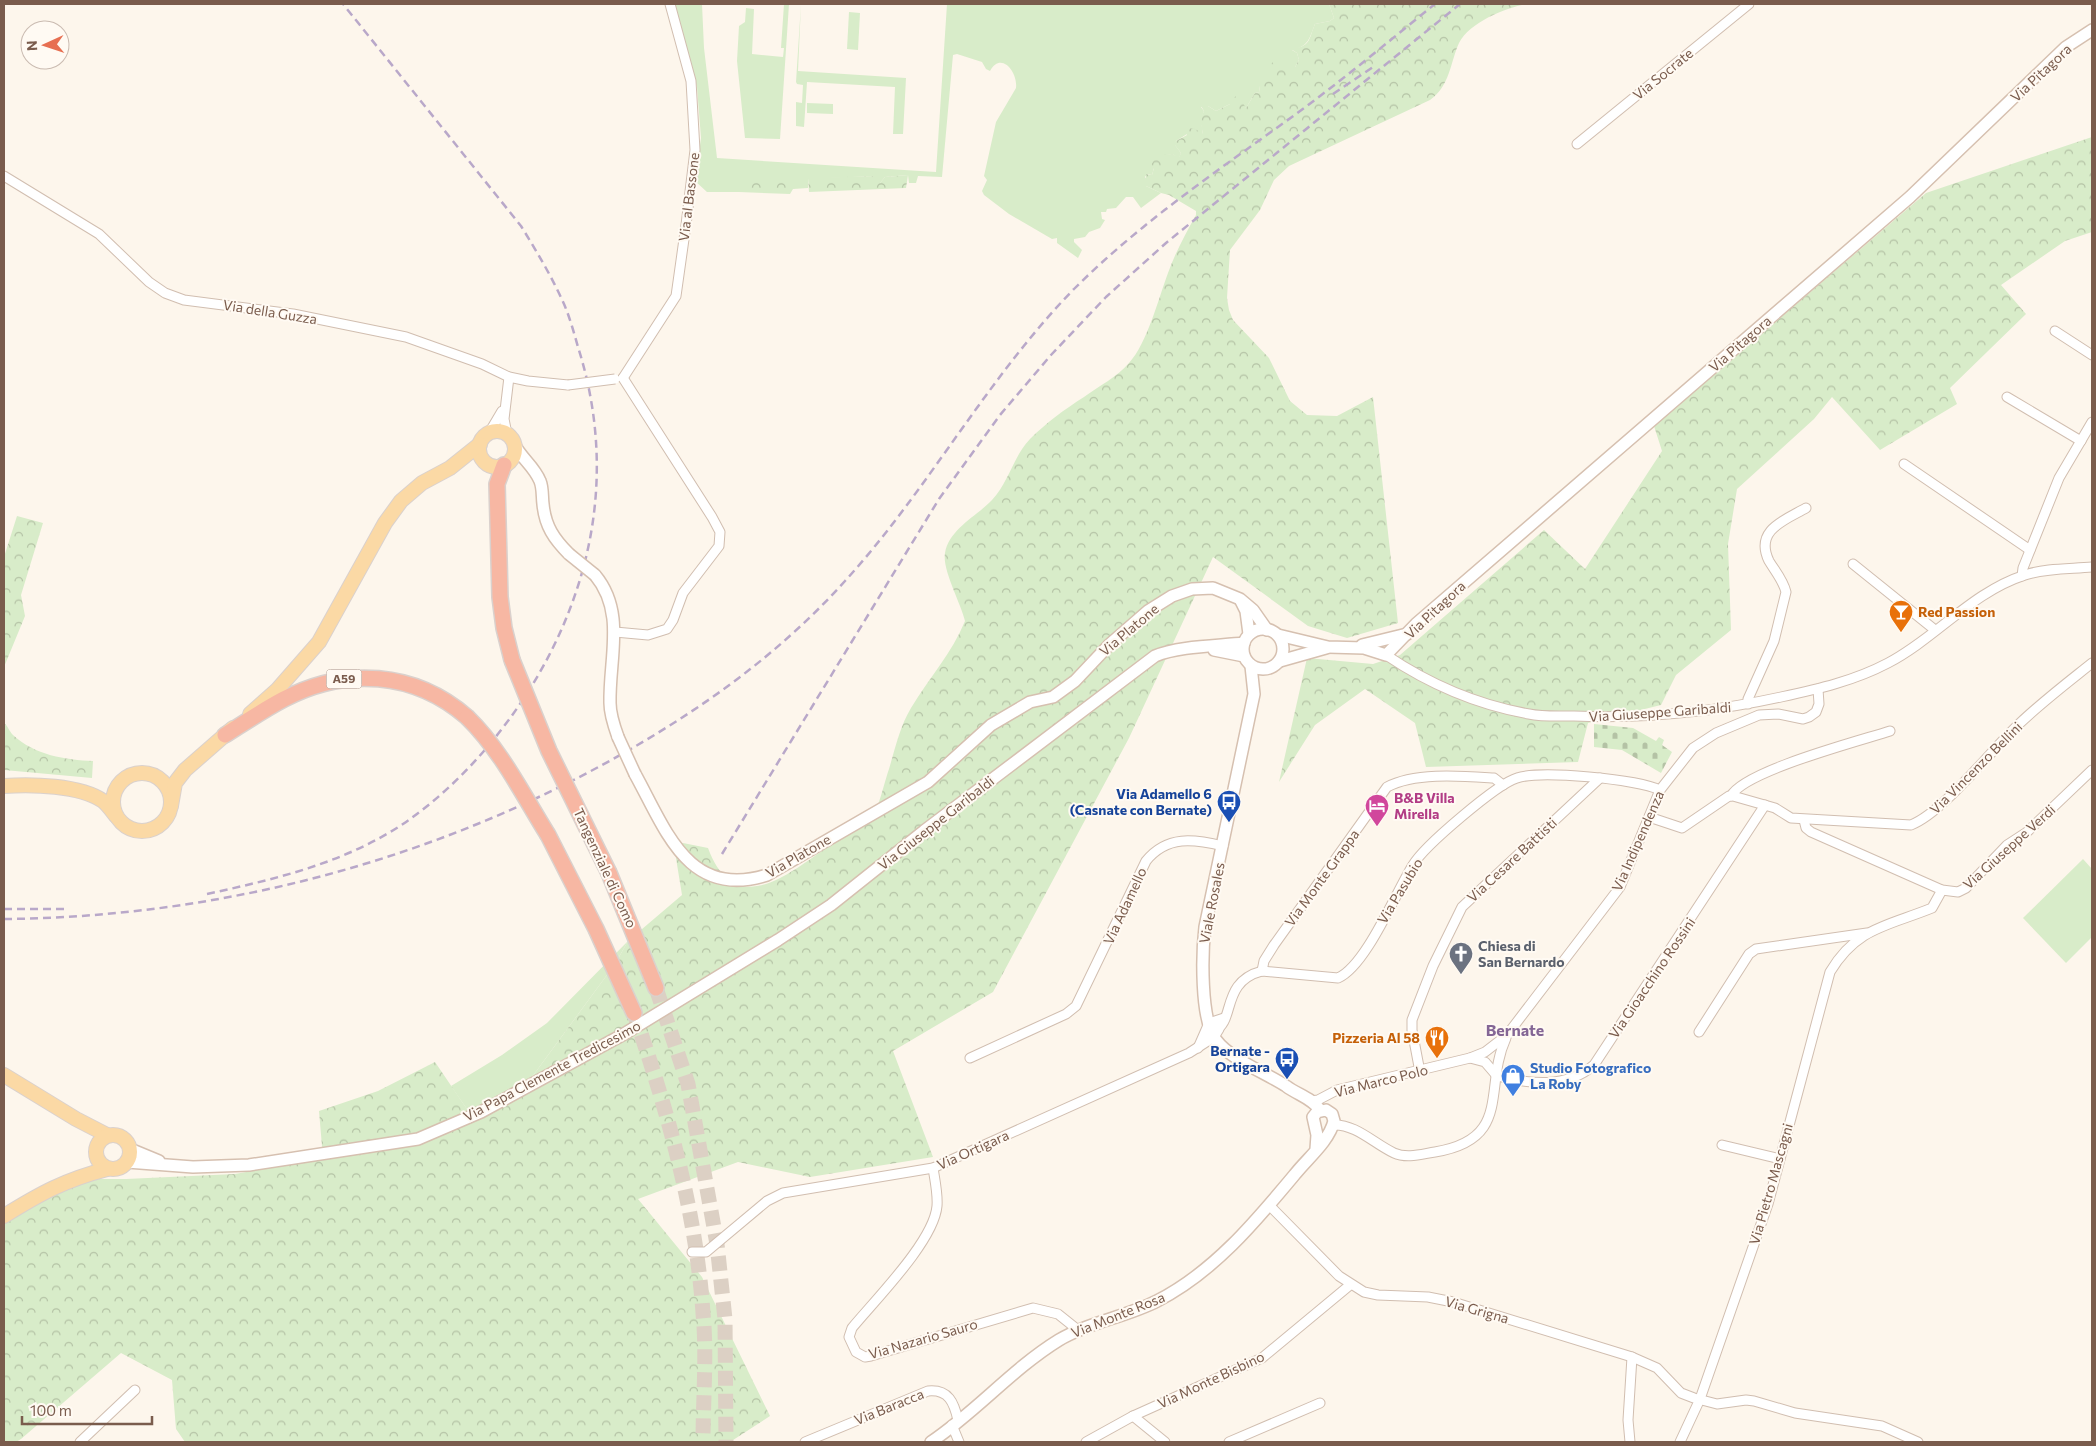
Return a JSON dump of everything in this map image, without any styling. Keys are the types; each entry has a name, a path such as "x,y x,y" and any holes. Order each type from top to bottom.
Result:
{"highway":[{"name":"Tangenziale di Como","path":"506,463 497,484 500,597 504,628 512,660 549,751 609,873 636,935 656,988"},
{"name":"A59","path":"224,735 284,699 326,682 357,677 404,682 440,698 467,718 482,732 496,750 548,835 618,975 634,1013"}],"main road":[{"path":"72,790 104,802 121,822 137,830 155,828 163,822 171,806 175,783 195,759 277,690 319,642 385,523 400,501 422,483 450,468 480,444 489,433 498,431 511,439 514,453 506,463 495,466 487,463 450,468"},
{"path":"480,444 480,455 487,463"},
{"path":"4,786 105,790 136,773 171,772 195,759"},
{"path":"153,774 166,784 171,798 171,806"},
{"path":"121,822 113,806 116,788 122,781"},
{"path":"4,1075 76,1120 107,1135 122,1137 128,1155 116,1169 108,1169 82,1176 45,1190 4,1216"},
{"path":"76,1120 86,1132 96,1155 108,1169"},
{"path":"82,1176 96,1155 100,1140 107,1135"}],"street":[{"name":"Via al Bassone","path":"619,379 676,296 686,226 695,150 691,81 670,4"},
{"name":"Via Socrate","path":"1577,144 1749,4"},
{"name":"Via Pitagora","path":"1386,655 1431,611 1910,197 2066,47 2092,30"},
{"name":"Via della Guzza","path":"4,176 99,234 149,282 165,293 184,300 293,314 406,337 482,364 509,377 528,381 568,385 619,379"},
{"path":"2055,331 2092,355"},
{"path":"509,377 504,419 511,439"},
{"path":"615,632 648,635 667,629 673,620 683,593 719,546 721,536 712,517 619,379"},
{"path":"2007,397 2081,441"},
{"path":"489,433 505,404"},
{"path":"2022,576 2023,568 2059,478 2092,422"},
{"name":"Via Platone","path":"511,439 522,457 534,469 541,484 547,527 556,541 569,554 595,574 607,591 614,614 615,632 610,703 618,737 635,774 671,838 699,871 717,879 746,882 767,876 928,782 991,725 1030,702 1053,697 1075,681 1108,645 1148,611 1172,596 1192,589 1213,588 1240,599"},
{"path":"506,463 534,469"},
{"path":"1904,464 2030,550"},
{"path":"1748,704 1748,699 1774,641 1786,592 1766,552 1766,536 1772,528 1806,508"},
{"path":"1853,564 1935,630"},
{"name":"Via Giuseppe Garibaldi","path":"1272,632 1328,647 1375,650 1444,688 1474,699 1530,714 1609,718 1722,710 1818,689 1858,677 1889,662 1968,605 2022,576 2052,570 2092,567"},
{"path":"1240,599 1253,610 1284,647 1280,661 1269,669 1254,694"},
{"path":"1223,846 1254,694 1251,666 1244,656 1247,638 1246,611 1240,599"},
{"path":"1247,638 1256,630 1272,632"},
{"path":"1351,647 1409,634"},
{"name":"Via Giuseppe Garibaldi","path":"670,1005 730,970 831,905 924,831 1155,656 1178,649 1202,648 1247,638"},
{"name":"Via Giuseppe Garibaldi","path":"1280,661 1328,647"},
{"name":"Via Giuseppe Garibaldi","path":"1202,648 1244,656"},
{"name":"Via Vincenzo Bellini","path":"1731,796 1748,798 1791,818 1804,820 1902,826 1918,823 1945,801 2024,719 2092,663"},
{"path":"1251,666 1269,669"},
{"name":"Via Indipendenza","path":"1507,1035 1620,887 1660,790 1693,748 1716,733 1759,715 1778,714 1803,719 1809,717 1816,712 1818,689"},
{"path":"1649,817 1682,828 1731,796 1739,786 1762,774 1890,731"},
{"name":"Via Giuseppe Verdi","path":"1868,933 1889,922 1932,908 1942,890 1958,892 1966,888 2007,845 2027,832 2092,770"},
{"name":"Via Pasubio","path":"1262,971 1338,978 1347,972 1368,946 1417,859 1443,834 1503,785 1524,776 1580,776 1636,782 1660,790"},
{"path":"1580,776 1582,785 1581,796"},
{"name":"Via Monte Grappa","path":"1262,971 1264,961 1274,945 1387,787 1406,779 1421,778 1494,778 1503,785"},
{"name":"Via Cesare Battisti","path":"1420,1072 1412,1030 1412,1020 1432,966 1462,907 1600,778"},
{"name":"Via Gioacchino Rossini","path":"1497,1076 1539,1084 1556,1082 1589,1069 1765,805"},
{"path":"1804,820 1808,830 1942,890"},
{"name":"Via Adamello","path":"970,1058 1066,1014 1076,1006 1146,861 1156,850 1179,840 1202,841 1223,846"},
{"name":"Viale Rosales","path":"1213,1030 1204,988 1202,946 1223,846"},
{"path":"1699,1032 1750,954 1756,949 1868,933"},
{"name":"Via Pietro Mascagni","path":"1680,1442 1700,1399 1768,1204 1830,972 1844,952 1868,933"},
{"path":"1830,938 1840,944 1844,952"},
{"path":"1198,1048 1224,1018 1238,984 1245,977 1262,971"},
{"name":"Via Papa Clemente Tredicesimo","path":"128,1155 165,1164 193,1167 248,1165 418,1139 481,1112 624,1034 670,1005"},
{"path":"1213,1030 1225,1049 1332,1114 1332,1127"},
{"name":"Via Ortigara","path":"692,1252 706,1252 767,1201 783,1193 933,1168 1198,1048 1213,1030"},
{"path":"1316,1129 1322,1132 1332,1127 1348,1125 1400,1155 1444,1150 1470,1139 1485,1126 1491,1115 1498,1061 1507,1035"},
{"name":"Via Marco Polo","path":"1318,1107 1337,1090 1420,1072 1470,1058 1485,1052 1507,1035"},
{"path":"1470,1058 1485,1062 1497,1076"},
{"path":"1297,1094 1318,1107"},
{"path":"1316,1148 1316,1129 1313,1124 1318,1107"},
{"name":"Via Monte Rosa","path":"934,1441 1036,1356 1078,1330 1121,1316 1177,1290 1220,1257 1270,1206 1332,1127"},
{"path":"1722,1145 1780,1160"},
{"name":"Via Nazario Sauro","path":"933,1168 936,1207 931,1228 919,1247 852,1328 849,1337 856,1352 865,1357 871,1356 1024,1310 1042,1309 1058,1314 1078,1330"},
{"name":"Via Grigna","path":"1270,1206 1350,1285 1364,1292 1378,1296 1428,1297 1453,1302 1632,1357 1657,1368 1682,1393 1717,1404 1746,1400 1754,1401 1795,1413 1882,1426 1918,1442"},
{"name":"Via Monte Bisbino","path":"1086,1442 1133,1416 1262,1358 1350,1285"},
{"path":"1630,1442 1628,1420 1632,1357"},
{"path":"80,1442 135,1390"},
{"name":"Via Baracca","path":"805,1442 928,1390 937,1390 947,1394 954,1403 955,1423"},
{"path":"1229,1442 1320,1403"},
{"path":"1133,1416 1164,1442"},
{"path":"955,1423 959,1442"}],"green space":[{"path":"674,4 702,4 704,48 717,158 936,172 947,4 1329,4 1334,18 1330,21 1315,24 1310,38 1305,44 1292,50 1297,53 1299,60 1295,67 1274,68 1275,80 1259,86 1260,92 1255,93 1246,108 1241,104 1230,104 1216,111 1208,106 1201,107 1204,111 1201,120 1203,135 1187,134 1176,141 1175,145 1181,153 1179,158 1172,154 1162,156 1152,175 1147,174 1145,177 1148,181 1146,186 1161,193 1141,208 1133,197 1126,197 1116,208 1101,212 1102,219 1105,220 1100,228 1089,232 1085,237 1074,239 1074,242 1082,250 1078,258 1057,243 1057,238 1052,239 1009,214 984,195 982,191 987,180 984,176 996,122 1016,88 1016,82 1012,70 1004,63 994,65 990,71 986,69 982,62 957,54 953,55 942,177 918,176 916,183 909,183 908,175 885,177 880,183 875,183 875,176 808,179 808,188 793,189 793,179 739,179 739,192 707,192 695,181 701,138 697,87"},
{"path":"784,4 789,4 780,139 745,138 737,61 739,26 745,22 746,8 754,9 752,54 783,57 784,48 781,48"},
{"path":"801,4 798,71 906,78 903,134 893,134 895,87 807,82 804,127 796,126 796,102 802,103 803,85 796,82"},
{"path":"1329,4 1528,4 1500,12 1471,28 1459,43 1446,81 1430,100 1289,166 1274,180 1260,210 1230,250 1227,298 1229,310 1233,320 1269,358 1290,401 1307,415 1337,416 1373,397 1398,623 1347,638 1308,626 1213,557 1129,738 993,992 893,1051 933,1157 810,1177 738,1162 638,1199 702,1277 770,1416 730,1442 185,1442 176,1429 172,1380 121,1353 21,1439 16,1442 4,1442 4,1218 86,1179 235,1174 323,1158 319,1111 378,1091 435,1062 471,1115 529,1081 615,964 628,941 682,895 674,846 683,843 708,848 719,870 732,882 747,887 763,885 796,869 873,816 880,800 898,738 907,715 954,644 965,621 946,568 945,553 948,544 958,530 998,493 1019,454 1030,439 1056,416 1124,368 1135,355 1147,333 1174,258 1196,215 1196,211 1169,195 1146,186 1146,174 1152,175 1154,168 1151,165 1157,155 1172,154 1179,157 1181,153 1174,144 1187,135 1185,131 1188,128 1195,129 1203,134 1200,120 1204,111 1201,106 1208,106 1216,111 1230,104 1237,94 1246,108 1255,93 1260,92 1259,86 1254,82 1255,78 1274,79 1274,68 1270,64 1283,57 1289,67 1295,67 1299,60 1297,53 1291,49 1308,42 1315,24 1330,21 1334,18"},
{"path":"849,12 860,13 858,50 847,49"},
{"path":"807,103 833,104 833,114 807,113"},
{"path":"2092,137 2092,232 2065,241 2001,285 2026,314 1950,388 1957,404 1880,450 1832,397 1814,419 1737,489 1728,544 1731,630 1676,675 1661,705 1588,723 1578,762 1426,767 1415,723 1365,689 1315,725 1279,782 1307,658 1373,664 1400,655 1544,530 1585,569 1662,451 1654,426 1926,193"},
{"path":"908,175 906,188 809,192 808,178 875,176 876,183 880,183 885,177"},
{"path":"739,179 793,179 793,189 790,194 739,192"},
{"path":"17,516 43,523 21,595 25,616 4,667 4,557"},
{"path":"4,723 21,742 40,752 61,758 93,761 92,778 4,770"},
{"path":"1594,724 1633,728 1656,741 1659,737 1664,740 1662,745 1672,752 1661,773 1622,750 1594,747"},
{"path":"2083,859 2092,869 2092,937 2066,963 2023,918"},
{"path":"628,941 615,964 529,1081 471,1115 451,1086 502,1055 547,1023"}],"tunnel":[{"path":"656,988 688,1084 717,1244 725,1319 726,1442"},
{"path":"634,1013 658,1086 678,1160 694,1236 704,1329 703,1442"}],"railway":[{"path":"207,894 284,876 357,849 403,824 456,780 502,729 528,692 551,652 569,610 583,568 592,525 597,481 596,437 590,392 572,326 559,294 521,226 343,4"},
{"path":"4,919 86,916 167,907 248,893 327,875 405,851 482,822 557,788 629,750 688,714 771,653 845,581 904,509 1013,359 1074,289 1100,264 1126,241 1210,176 1349,74 1435,4"},
{"path":"722,854 939,499 1000,415 1051,355 1106,297 1166,243 1460,4"},
{"path":"1333,94 1376,65"},
{"path":"4,909 68,909"}],"place":[{"name":"Red Passion","path":"1901,633"},
{"name":"Via Adamello 6 (Casnate con Bernate)","path":"1229,823"},
{"name":"B&B Villa Mirella","path":"1377,827"},
{"name":"Chiesa di San Bernardo","path":"1461,975"},
{"name":"Pizzeria Al 58","path":"1437,1059"},
{"name":"Bernate - Ortigara","path":"1287,1080"},
{"name":"Studio Fotografico La Roby","path":"1513,1097"}],"district":[{"name":"Bernate","path":"1515,1030"}]}
